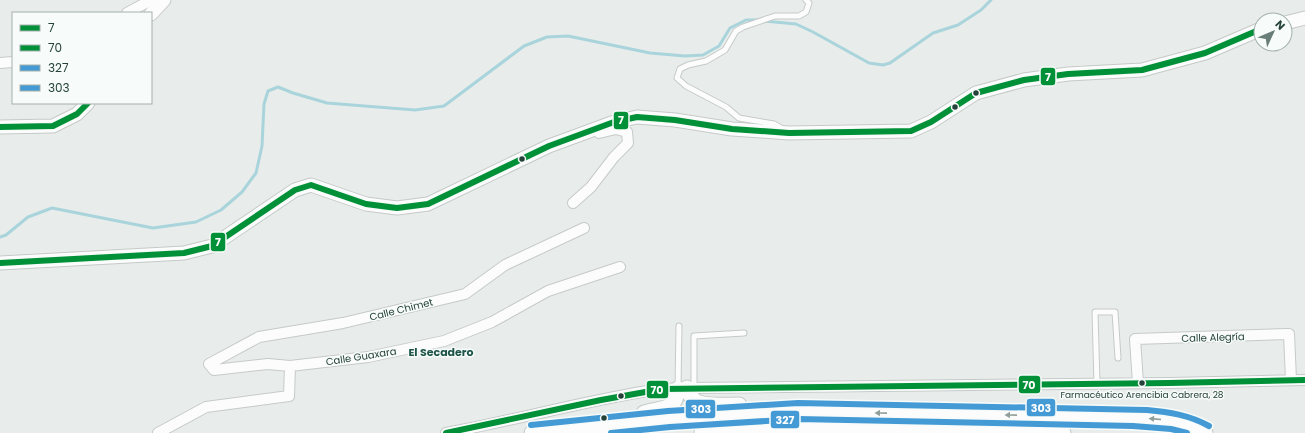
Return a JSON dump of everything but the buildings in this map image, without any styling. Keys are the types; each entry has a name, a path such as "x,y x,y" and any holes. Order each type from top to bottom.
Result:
{"main road":[{"path":"572,433 612,424 648,412 667,408 673,403 677,395 686,388 693,400 700,404 742,405 765,412"},
{"path":"532,433 669,419 798,411 1109,416 1189,424 1205,433"},
{"path":"702,433 716,429 779,427 1063,433"}],"street":[{"path":"129,12 151,0"},
{"path":"152,13 164,0"},
{"path":"1293,21 1305,18"},
{"path":"0,263 184,253 212,246 295,190 311,185 366,204 397,208 428,204 561,141 614,122 637,117 675,120 732,129 788,133 910,131 931,122 976,93 1030,79 1068,74 1142,70 1205,53 1253,32"},
{"path":"0,63 12,62"},
{"path":"0,128 52,126 77,114 87,104"},
{"path":"561,141 616,129 627,132 628,143 614,156 591,188 573,203"},
{"name":"Calle Chimet","path":"209,364 259,337 343,323 464,294 505,265 584,228"},
{"name":"Calle Guaxara","path":"209,364 214,370 268,364 290,366 368,357 444,341 492,322 548,291 620,266"},
{"name":"Calle Alegría","path":"1138,383 1135,339 1289,334 1291,380"},
{"path":"158,433 206,407 289,396 290,366"},
{"path":"446,433 616,396 656,390 686,388 1097,384 1305,380"}],"lane":[{"path":"788,133 774,124 740,118 726,107 686,86 677,78 680,69 688,65 706,61 725,50 736,31 743,27 775,16 799,16 806,12 809,3 806,0"},
{"path":"1097,384 1095,312 1115,312 1118,358"},
{"path":"679,326 686,388"},
{"path":"686,388 694,336 744,333"}],"waterway":[{"path":"764,21 796,24 869,63 883,65 890,63 933,33 958,25 981,10 991,0"},
{"path":"0,237 6,235 28,217 52,208 153,228 196,222 221,210 242,192 256,173 262,146 264,104 268,91 278,87 327,103 415,110 444,106 524,46 547,37 568,36 650,53 685,56 703,55 719,46 730,28 746,20 757,20"}],"transit line":[{"name":"7","path":"0,263 184,253 212,246 295,190 311,185 366,204 397,208 428,204 549,146 614,122 637,117 675,120 732,129 789,133 911,131 931,122 976,93 1024,80 1068,74 1142,70 1205,53 1253,32"},
{"name":"7","path":"0,127 53,126 77,114 87,104"},
{"name":"70","path":"446,433 601,400 662,389 1305,380"},
{"name":"303","path":"531,425 668,411 798,403 1147,410 1179,415 1194,419 1209,426"},
{"name":"327","path":"611,433 670,427 798,419 1133,426 1171,429 1187,433"}],"place":[{"name":"Farmacéutico Arencibia Cabrera, 28","path":"1142,383"}],"district":[{"name":"El Secadero","path":"441,352"}]}
